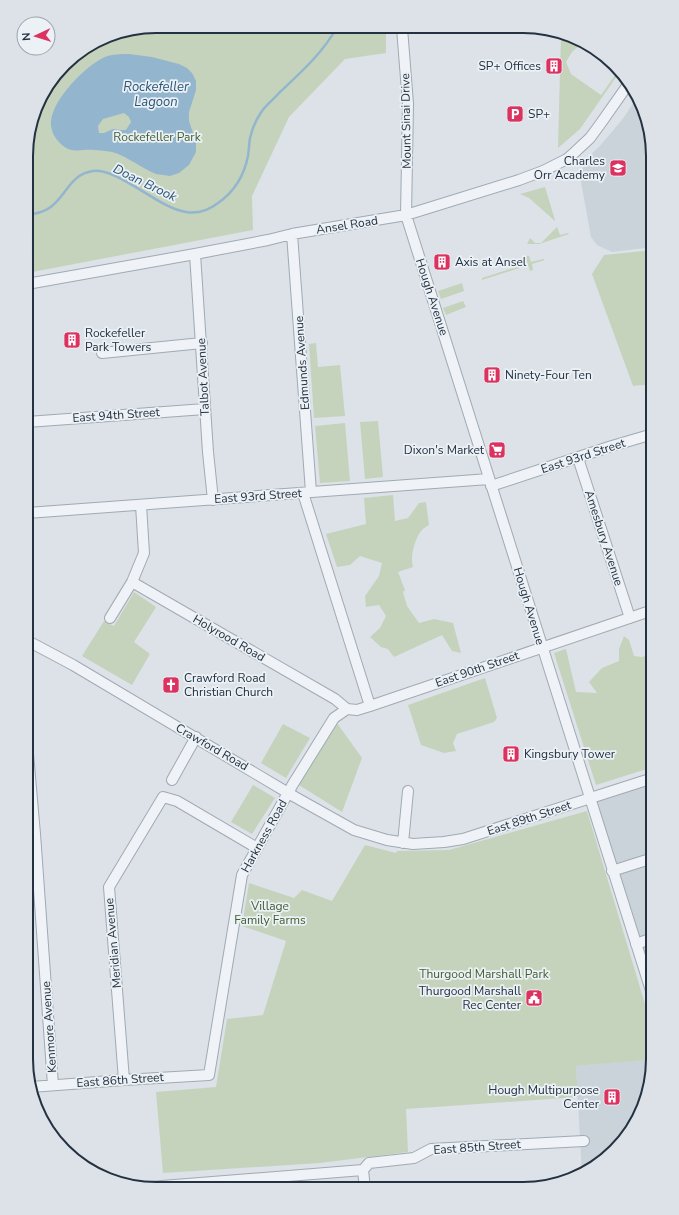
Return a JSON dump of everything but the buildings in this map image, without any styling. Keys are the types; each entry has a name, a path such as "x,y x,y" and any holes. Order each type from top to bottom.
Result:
{"street":[{"name":"Mount Sinai Drive","path":"402,33 408,104 406,215"},
{"name":"Ansel Road","path":"33,283 195,254 292,234 406,215 519,180 543,171 567,159 576,152 590,138 626,88"},
{"name":"Hough Avenue","path":"406,215 646,975"},
{"name":"Edmunds Avenue","path":"292,234 307,493 370,706"},
{"name":"Talbot Avenue","path":"195,254 202,343 205,409 213,500"},
{"path":"102,353 202,343"},
{"name":"East 94th Street","path":"33,422 205,409"},
{"name":"East 93rd Street","path":"33,513 307,493 490,483 578,458 646,436"},
{"name":"Amesbury Avenue","path":"578,458 630,618"},
{"path":"110,618 132,582 144,553 141,505"},
{"name":"Holyrood Road","path":"132,582 337,700 347,709"},
{"name":"East 90th Street","path":"370,706 646,612"},
{"name":"Crawford Road","path":"33,644 73,665 288,793 354,830 374,837 402,843"},
{"path":"347,709 357,710 370,706"},
{"name":"Harkness Road","path":"209,1075 242,875 288,793 334,718 347,709"},
{"path":"172,780 196,737"},
{"name":"East 89th Street","path":"402,843 423,844 463,839 646,780"},
{"path":"402,843 408,791"},
{"name":"Meridian Avenue","path":"124,1080 109,887 163,797 177,801 257,848"},
{"name":"Kenmore Avenue","path":"33,823 53,1085"},
{"path":"612,871 646,860"},
{"path":"636,944 646,940"},
{"name":"East 86th Street","path":"36,1086 209,1075"},
{"name":"East 85th Street","path":"212,1182 363,1170 369,1163 414,1158 431,1149 584,1140"},
{"path":"363,1170 364,1182"}],"shaded area":[{"name":"Charles Orr Academy","path":"634,103 644,132 646,148 646,248 612,252 597,245 591,237 580,176 585,160 599,147 622,120"},
{"path":"644,781 646,787 646,975 591,799"},
{"path":"646,1060 644,1083 637,1106 630,1121 616,1140 604,1152 582,1167 576,1066"}],"green space":[{"name":"Rockefeller Park","path":"386,33 386,53 345,59 289,117 252,196 253,230 33,272 34,140 42,109 49,94 58,81 75,63 94,49 124,37 140,34"},
{"path":"561,39 578,46 572,52 566,62 571,74 601,95 616,75 617,76 580,129 558,148"},
{"path":"545,187 555,221 529,198 520,194"},
{"path":"557,227 560,235 569,234 539,244 527,244 530,238 535,243 541,243"},
{"path":"646,251 646,385 633,386 592,274 604,255"},
{"path":"529,256 531,262 543,259 545,260 532,264 533,270 530,271 526,258"},
{"path":"526,264 526,266 482,280 482,278"},
{"path":"462,283 464,291 441,299 438,291"},
{"path":"463,301 466,307 446,315 443,308"},
{"path":"316,343 318,367 340,365 345,416 314,418 309,344"},
{"path":"378,421 383,477 365,479 360,422"},
{"path":"345,423 350,481 320,483 315,426"},
{"path":"393,495 395,521 408,518 419,503 426,502 429,525 419,534 412,555 413,567 398,572 405,590 403,592 407,606 419,623 434,619 453,623 461,653 452,651 442,635 394,657 388,649 381,647 370,637 380,628 386,616 379,605 366,607 365,596 379,576 382,563 360,556 350,565 337,567 326,534 366,524 364,498"},
{"path":"134,592 156,607 134,642 150,654 132,685 82,656 104,621 114,626"},
{"path":"624,636 629,640 634,656 642,657 646,655 646,769 596,785 554,653 566,649 576,692 597,693 589,682 602,668 619,661 619,649"},
{"path":"485,678 497,718 494,722 457,734 453,743 456,751 444,753 421,745 408,705"},
{"path":"337,723 362,758 342,812 299,785"},
{"path":"283,724 310,738 286,778 261,763"},
{"path":"253,785 275,798 252,834 231,822"},
{"name":"Thurgood Marshall Park","path":"587,811 645,1004 646,1060 576,1066 578,1097 406,1109 408,1152 320,1163 163,1173 156,1092 216,1087 227,1019 263,1015 286,941 242,926 249,883 294,898 302,890 332,901 365,845 396,853 397,851 449,850"}],"water":[{"name":"Rockefeller Lagoon","path":"117,54 152,57 179,64 187,68 192,73 196,81 196,90 189,112 189,121 196,142 196,152 189,165 179,173 170,176 156,174 123,156 112,152 98,150 73,150 66,148 59,143 51,128 53,112 64,93 80,75 97,61 105,57","holes":["124,113 129,117 131,122 126,130 113,129 104,133 99,133 98,126 103,119"]}],"waterway":[{"name":"Doan Brook","path":"33,213 49,208 57,201 75,179 83,174 93,171 103,172 115,176 175,209 186,212 195,212 203,211 215,205 224,199 238,183 248,156 252,131 262,111 318,54 333,33"}],"place":[{"name":"SP+ Offices","path":"554,66"},
{"name":"SP+","path":"515,114"},
{"name":"Charles Orr Academy","path":"618,168"},
{"name":"Axis at Ansel","path":"442,262"},
{"name":"Rockefeller Park Towers","path":"72,340"},
{"name":"Ninety-Four Ten","path":"492,375"},
{"name":"Dixon's Market","path":"497,450"},
{"name":"Crawford Road Christian Church","path":"171,685"},
{"name":"Kingsbury Tower","path":"511,754"},
{"name":"Thurgood Marshall Rec Center","path":"534,998"},
{"name":"Hough Multipurpose Center","path":"612,1097"}],"park label":[{"name":"Village Family Farms","path":"270,913"}]}
